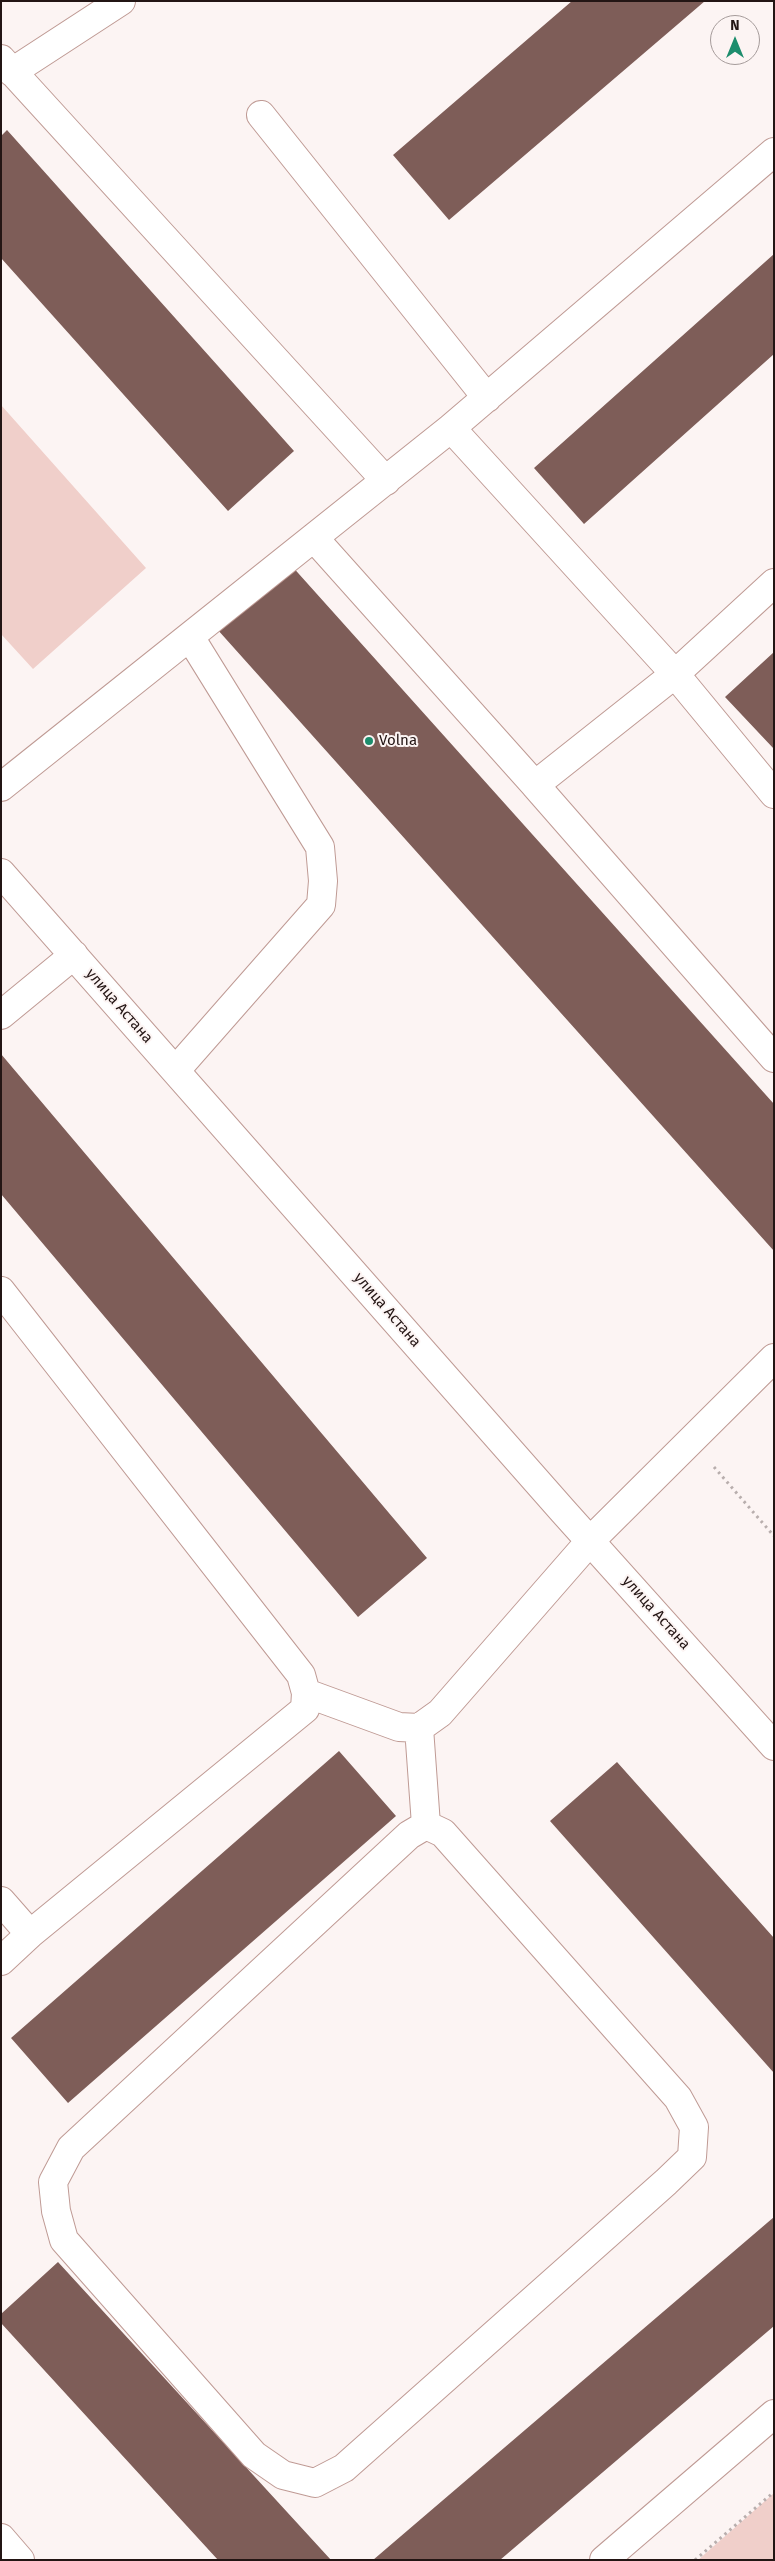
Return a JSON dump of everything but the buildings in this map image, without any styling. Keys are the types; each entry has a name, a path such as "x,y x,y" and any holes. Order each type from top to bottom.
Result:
{"street":[{"path":"121,1 7,66 386,480"},
{"path":"261,115 487,398"},
{"path":"1,787 452,428 774,152"},
{"path":"452,428 675,674 774,794"},
{"path":"314,538 535,785 774,1058"},
{"path":"535,785 675,674 774,583"},
{"path":"176,1070 321,905 323,881 320,848 190,637"},
{"name":"улица Астана","path":"3,879 74,955 563,1511 592,1540 774,1746"},
{"path":"1,1015 74,955"},
{"path":"1,1291 301,1675 306,1693 305,1709 30,1934 1,1961"},
{"path":"306,1693 399,1727 419,1728 440,1713 592,1540 774,1358"},
{"path":"419,1728 426,1825"},
{"path":"426,1825 443,1834 678,2098 694,2128 692,2156 666,2182 344,2468 315,2483 284,2476 254,2454 64,2240 56,2211 53,2182 71,2148 409,1835 426,1825"},
{"path":"1,1901 30,1934"},
{"path":"604,2560 774,2414"},
{"path":"1,2538 20,2560"}],"path":[{"path":"691,1440 774,1536"},
{"path":"695,2560 774,2492"}],"shaded area":[{"path":"1,405 146,568 33,669 1,634"},
{"path":"774,2493 774,2560 698,2560"}],"place":[{"name":"Volna","path":"369,741"}]}
